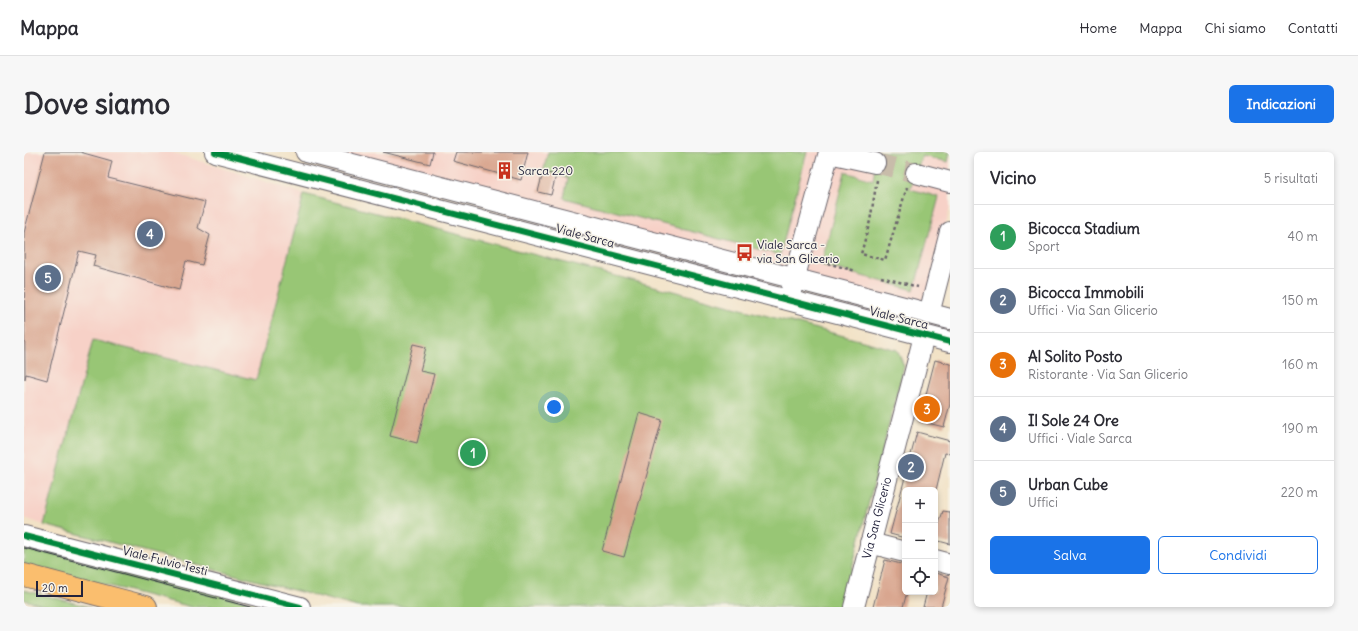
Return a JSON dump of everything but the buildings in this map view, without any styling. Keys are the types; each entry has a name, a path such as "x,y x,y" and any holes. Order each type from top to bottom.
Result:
{"main road":[{"path":"24,575 146,607"}],"street":[{"name":"Viale Sarca","path":"215,152 950,342"},
{"name":"Viale Sarca","path":"306,152 950,319"},
{"path":"788,301 829,152 877,168"},
{"path":"336,183 342,161"},
{"path":"913,177 950,182"},
{"path":"929,314 950,232"},
{"name":"Via San Glicerio","path":"854,607 924,336"},
{"name":"Viale Fulvio Testi","path":"24,536 300,607"},
{"path":"870,543 902,551"},
{"path":"938,561 950,564"}],"path":[{"path":"877,168 870,221 861,254 885,260 913,177"},
{"path":"816,260 856,271"},
{"path":"880,277 918,287"}],"shaded area":[{"path":"24,152 171,152 304,194 256,380 93,341 44,525 24,518"},
{"path":"330,152 950,152 950,207 926,311"}],"green space":[{"path":"548,152 807,152 780,255 564,198 568,178 543,172"},
{"path":"877,152 950,152 948,162 922,156 910,189 939,197 914,290 821,265 845,172 873,180"},
{"path":"304,194 897,350 904,366 842,607 358,607 44,525 93,340 256,380"},
{"path":"24,543 269,607 192,607 24,564"},
{"path":"24,590 90,607 51,607 24,600"}],"tunnel":[{"path":"875,163 916,173"}],"tram line":[{"path":"24,548 250,607"}],"cycle path":[{"path":"215,152 950,342"},
{"path":"24,536 300,607"}],"place":[{"name":"Sarca 220","path":"505,171"},
{"name":"Il Sole 24 Ore","path":"150,234"},
{"name":"Viale Sarca - via San Glicerio","path":"744,252"},
{"name":"Urban Cube","path":"48,278"},
{"name":"Al Solito Posto","path":"927,409"},
{"name":"Bicocca Stadium","path":"473,453"},
{"name":"Bicocca Immobili","path":"911,467"}]}
